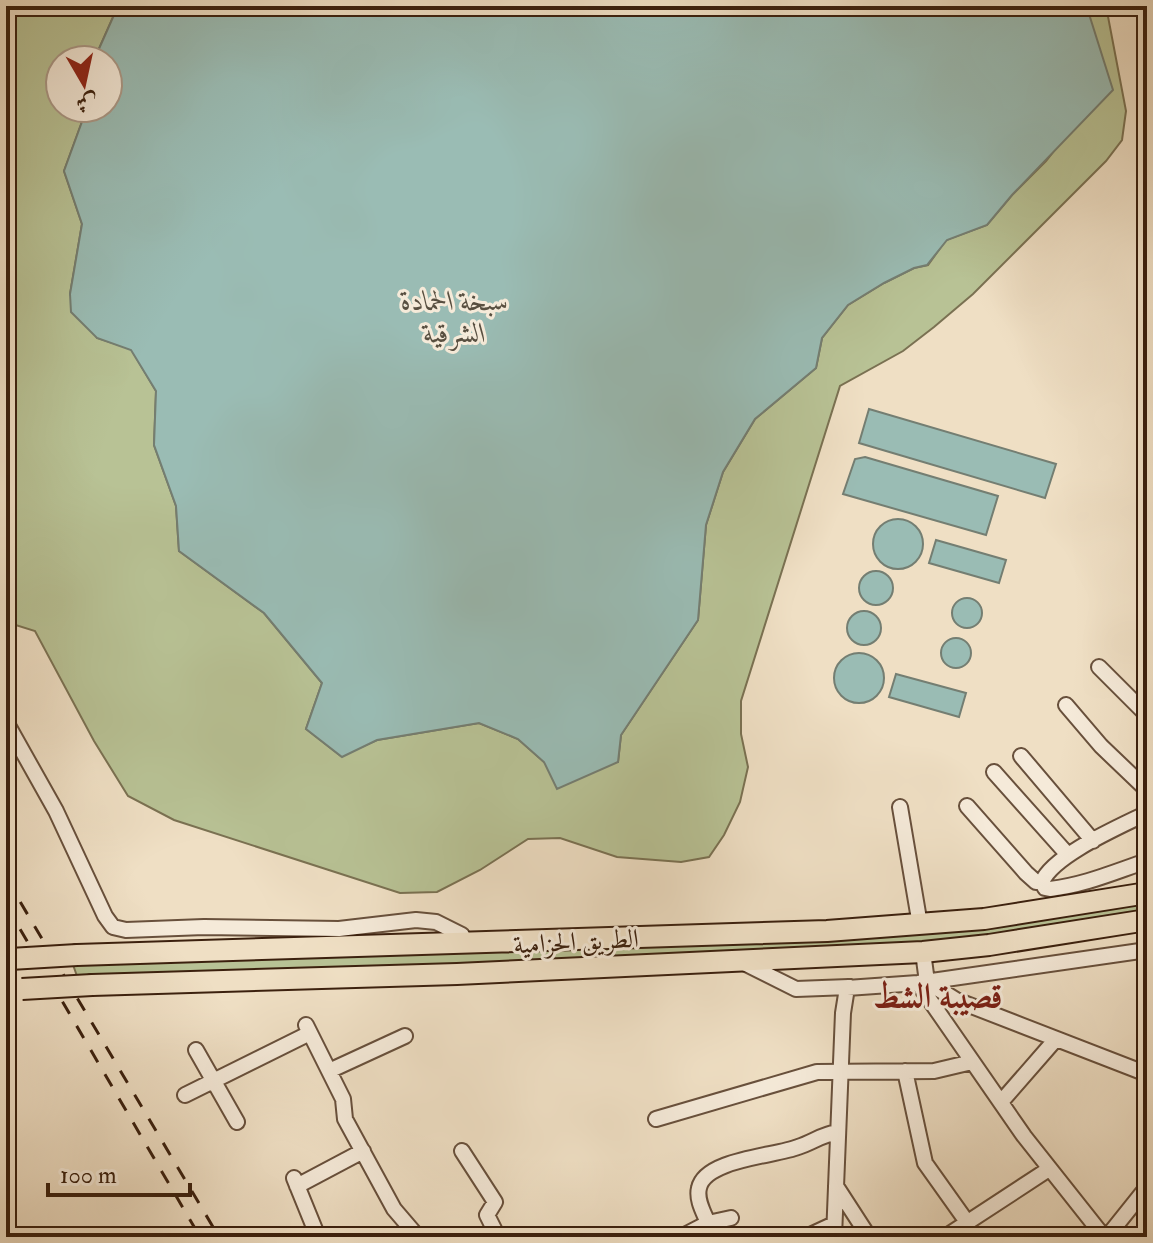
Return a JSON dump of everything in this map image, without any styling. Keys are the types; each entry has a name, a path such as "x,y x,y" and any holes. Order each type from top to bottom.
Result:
{"highway":[{"name":"الطريق الحزامية","path":"8,959 827,931 984,919 1147,893"},
{"name":"الطريق الحزامية","path":"14,990 457,974 923,952 1003,943 1147,920"}],"street":[{"path":"1099,667 1147,715"},
{"path":"1066,705 1101,746 1147,790"},
{"path":"6,722 56,811 113,927 126,930 204,927 339,929 416,920 436,922 462,935 464,942"},
{"path":"1021,756 1093,841"},
{"path":"994,772 1068,855"},
{"path":"967,806 1033,880 1042,882"},
{"path":"900,807 920,925"},
{"path":"1042,882 1047,872 1068,855 1147,813"},
{"path":"1042,882 1045,888 1050,889 1082,884 1147,861"},
{"path":"739,961 796,989 922,983 1147,950"},
{"path":"923,952 922,983 972,1062 1049,1169 1106,1237 1147,1187"},
{"path":"922,983 956,1000 1147,1074"},
{"path":"806,1237 834,1231 844,992 849,987"},
{"path":"185,1095 308,1029 343,1099 345,1119 394,1209 418,1237"},
{"path":"329,1071 405,1036"},
{"path":"1001,1102 1056,1039"},
{"path":"196,1050 237,1122"},
{"path":"656,1119 817,1072 934,1071 972,1062"},
{"path":"905,1071 925,1163 967,1222"},
{"path":"708,1223 699,1202 698,1187 704,1178 729,1163 797,1148 825,1134 838,1132"},
{"path":"318,1237 295,1182 363,1151"},
{"path":"462,1151 495,1202 487,1215 498,1237"},
{"path":"945,1237 1049,1169"},
{"path":"836,1186 869,1237"},
{"path":"681,1237 708,1223 731,1218"}],"green space":[{"path":"6,6 118,6 101,44 44,44 44,124 81,124 64,171 82,224 70,294 97,338 131,349 156,391 154,445 176,506 179,551 264,613 322,683 306,729 341,756 377,740 479,723 518,739 544,762 618,762 621,735 698,620 706,525 723,472 755,419 816,368 822,338 848,305 914,268 928,265 946,240 987,225 1046,161 1061,142 1089,14 1083,6 1106,6 1126,111 1122,140 1106,161 973,294 903,351 840,386 741,701 741,734 748,767 740,802 709,857 681,862 617,857 560,838 528,839 480,870 437,892 400,893 174,820 128,796 94,741 35,631 6,622"},
{"path":"1147,898 1147,915 978,940 738,956 77,976 72,962 736,939"}],"water":[{"name":"سبخة الحمادة الشرقية","path":"118,6 1083,6 1089,14 1113,90 987,225 947,240 927,265 884,283 848,305 822,338 816,368 755,419 723,472 706,525 698,620 621,735 618,762 557,789 544,762 518,739 479,723 377,740 342,757 306,729 322,683 264,613 179,551 176,506 154,445 156,391 131,350 97,338 71,312 70,294 82,224 64,171 81,124 124,124 124,44 101,44"},
{"path":"869,409 1056,464 1045,498 859,443"},
{"path":"865,457 998,496 986,535 843,494 855,459"},
{"path":"898,519 916,526 923,544 916,562 898,569 880,562 873,544 880,526"},
{"path":"936,540 1006,560 999,583 929,563"},
{"path":"876,571 888,576 893,588 888,600 876,605 864,600 859,588 864,576"},
{"path":"967,598 978,602 982,613 978,624 967,628 956,624 952,613 956,602"},
{"path":"864,611 876,616 881,628 876,640 864,645 852,640 847,628 852,616"},
{"path":"956,638 967,642 971,653 967,664 956,668 945,664 941,653 945,642"},
{"path":"859,653 877,660 884,678 877,696 859,703 841,696 834,678 841,660"},
{"path":"896,674 966,693 959,717 889,697"}],"railway":[{"path":"6,878 219,1237"},
{"path":"6,905 200,1237"}],"district":[{"name":"قصيبة الشط","path":"938,996"}]}
